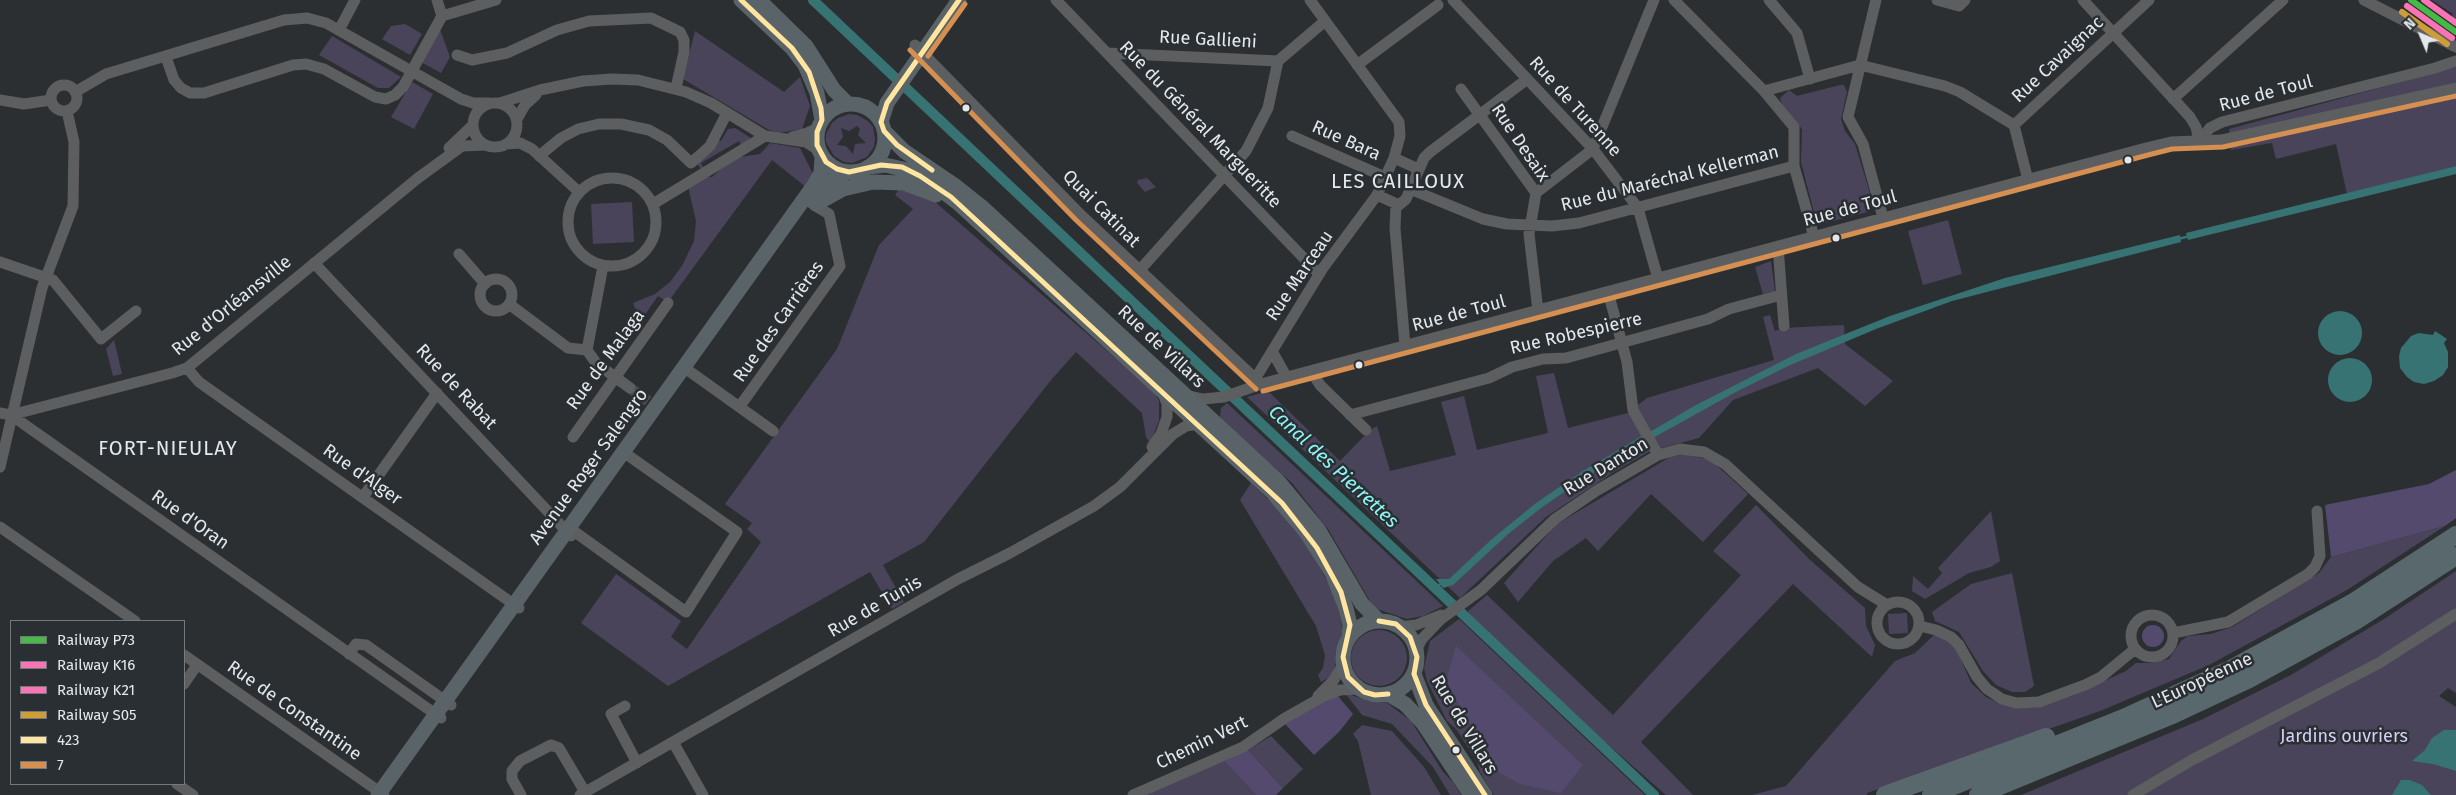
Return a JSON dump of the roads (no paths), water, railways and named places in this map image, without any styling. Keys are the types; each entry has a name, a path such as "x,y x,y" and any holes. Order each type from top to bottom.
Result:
{"highway":[{"name":"L'Européenne","path":"1932,795 2128,716 2220,674 2285,641 2359,598 2456,535"},
{"name":"L'Européenne","path":"1978,795 2211,698 2303,651 2392,599 2456,556"},
{"path":"1885,795 2064,731 2128,716"},
{"path":"2003,795 2126,735"}],"main road":[{"path":"742,0 787,42 805,65 817,93 820,124 816,138 820,153 833,168 847,172 858,172 877,160 882,151 884,109 889,93 915,55 948,0"},
{"path":"759,0 802,41 836,93 848,104"},
{"path":"915,55 959,0"},
{"path":"863,106 875,102 889,93"},
{"path":"820,124 833,109 848,104 863,106 874,113 882,126"},
{"name":"Rue de Villars","path":"882,126 904,151 954,184 978,204 1192,397 1217,425 1278,481 1301,506 1334,552 1362,604 1378,621"},
{"name":"Avenue Roger Salengro","path":"571,533 655,406 814,185 820,173 820,153"},
{"name":"Rue de Villars","path":"868,167 889,165 914,173 943,191 978,219 1277,497 1306,532 1327,564 1341,592 1349,618 1348,638"},
{"name":"Avenue Roger Salengro","path":"382,794 517,606 629,456 655,406 689,371 800,215 830,182 847,172"},
{"path":"800,215 814,205 849,187 872,182 895,182 928,191 978,219"},
{"path":"1378,621 1391,622 1400,627 1410,637 1416,650 1416,664 1414,674 1404,686 1388,694 1375,695 1359,689 1349,680 1343,664 1344,649 1348,638 1360,626 1378,621"},
{"name":"Rue de Villars","path":"1414,674 1426,705 1485,795"},
{"name":"Rue de Villars","path":"1388,694 1405,704 1423,723 1471,795"}],"street":[{"path":"339,30 355,0"},
{"path":"437,0 442,16"},
{"path":"166,57 177,85 186,91 197,94 293,65 306,64 324,69 375,97 386,99 399,91 442,16 496,0"},
{"name":"Rue du Général Margueritte","path":"1056,0 1319,274"},
{"name":"Rue Marceau","path":"1255,384 1272,351 1319,274 1377,195 1394,158 1400,136 1399,122 1310,0"},
{"name":"Rue de Turenne","path":"1453,0 1592,149 1638,208 1658,279"},
{"path":"1536,193 1592,149 1654,0"},
{"path":"1674,0 1764,91 1794,127 1794,166 1814,237"},
{"path":"1769,0 1797,33 1810,79"},
{"path":"1876,0 1848,117 1863,144 1883,218"},
{"path":"1937,0 1959,6 1965,0"},
{"path":"2083,0 2193,121 2198,141 2221,140 2456,88"},
{"name":"Rue Cavaignac","path":"2014,125 2149,0"},
{"path":"2173,99 2284,0"},
{"path":"2364,0 2456,46"},
{"path":"1357,64 1438,5"},
{"path":"457,55 472,60 508,53 557,30 589,22 651,18 680,32 684,40 684,52 676,88"},
{"path":"75,92 106,74 292,19 313,19 339,30 461,99 473,103 494,103 510,108 536,152"},
{"path":"1139,271 1225,177 1246,151 1265,115 1272,94 1278,61 1325,21"},
{"name":"Rue Gallieni","path":"1106,53 1278,61"},
{"name":"Quai Catinat","path":"915,55 1255,384"},
{"name":"Rue de Toul","path":"1224,397 1255,384 1287,378 2164,144 2198,141 2210,128 2222,122 2436,68 2456,61"},
{"path":"1764,91 1860,66 1953,89 2014,125 2028,180"},
{"path":"474,122 478,110 494,103 557,86 591,80 620,79 676,88 703,99 765,136 806,142 820,153"},
{"path":"1377,195 1396,205 1403,203 1424,158 1430,152 1526,80"},
{"path":"67,86 75,92 76,104 67,111 58,110 51,100 53,92 59,87 67,86"},
{"path":"506,144 514,136 517,122 530,99 557,86"},
{"name":"Rue Desaix","path":"1461,89 1536,193 1529,242 1538,311"},
{"path":"461,99 471,110 477,136 486,145 496,147 520,143 536,152 579,192"},
{"path":"0,100 24,104 51,100"},
{"path":"0,467 6,414 18,398 46,276 73,206 74,142 67,111"},
{"path":"691,163 710,146 727,112"},
{"name":"Rue d'Orléansville","path":"418,178 474,122"},
{"path":"536,152 578,129 599,124 621,124 649,130 667,140 691,163 699,174"},
{"path":"780,139 807,133 820,124"},
{"path":"653,204 699,174 765,136"},
{"name":"Rue Bara","path":"1292,136 1385,177"},
{"name":"Rue d'Orléansville","path":"6,414 164,376 187,368 418,178 462,146 486,145"},
{"path":"1394,158 1414,167 1418,172"},
{"name":"Rue du Maréchal Kellerman","path":"1410,190 1483,219 1530,226 1568,225 1794,166"},
{"path":"623,179 644,191 653,204 656,228 647,250 628,264 603,266 581,254 569,232 568,215 579,192 599,180 623,179"},
{"name":"Rue des Carrières","path":"740,406 840,266 829,214 814,205"},
{"path":"1396,205 1395,228 1405,346"},
{"path":"1778,246 1784,326"},
{"path":"459,254 485,284"},
{"path":"0,262 46,276 56,282 101,339 136,311"},
{"name":"Rue de Rabat","path":"314,263 571,533 686,612 737,532 629,456"},
{"path":"603,266 587,350 596,363 630,388"},
{"path":"496,279 507,283 512,292 509,304 498,310 486,307 481,296 485,284 496,279"},
{"path":"1608,292 1629,372 1633,410 1658,455"},
{"name":"Rue Robespierre","path":"1350,415 1490,378 1512,367 1541,359 1566,358 1708,319 1729,309 1781,295"},
{"path":"509,304 568,348 587,350"},
{"name":"Rue de Malaga","path":"573,437 668,304"},
{"path":"1272,351 1287,378"},
{"name":"Rue d'Alger","path":"187,368 199,382 517,606"},
{"path":"689,371 773,431"},
{"path":"1311,371 1320,385 1366,430"},
{"name":"Rue de Tunis","path":"1128,478 1157,440 1166,422 1168,408 1162,390"},
{"path":"363,497 437,393"},
{"path":"1192,397 1224,397"},
{"path":"1217,425 1214,415 1215,405 1224,397"},
{"name":"Rue d'Oran","path":"6,414 438,717"},
{"name":"Rue de Tunis","path":"521,795 512,779 512,771 520,760 551,745 559,748 582,794 958,579 1010,553 1094,506 1109,496 1177,431 1186,426 1199,424"},
{"name":"Rue Danton","path":"1448,613 1482,590 1555,519 1596,491 1658,455 1685,449 1698,450 1716,458 1858,587 1887,605"},
{"path":"2173,632 2228,622 2308,574 2315,567 2320,556 2317,512"},
{"path":"0,527 134,620"},
{"name":"Rue Danton","path":"1858,587 1878,616"},
{"path":"1896,602 1909,604 1918,613 1920,626 1918,633 1911,641 1894,644 1884,639 1879,632 1878,616 1887,605 1896,602"},
{"path":"1400,627 1416,625 1448,613"},
{"path":"1416,650 1422,638 1448,613"},
{"path":"2133,795 2192,760 2379,662 2456,614"},
{"path":"2154,615 2163,618 2170,624 2173,632 2171,646 2159,656 2146,656 2135,648 2131,637 2132,628 2145,616 2154,615"},
{"path":"1920,626 1941,631 1951,637 1959,644 1977,677 1987,690 2002,699 2016,703 2039,702 2085,686 2101,677 2135,648"},
{"path":"349,654 356,644 366,645 448,703"},
{"name":"Rue de Constantine","path":"185,656 382,794"},
{"path":"185,682 197,664"},
{"path":"1309,703 1333,681 1343,664"},
{"path":"1309,703 1340,690 1359,689"},
{"name":"Chemin Vert","path":"1133,795 1243,747 1309,703"},
{"path":"625,706 611,714 637,763"},
{"path":"673,742 703,795"},
{"path":"178,785 193,795"}],"water":[{"path":"2456,166 2456,174 2188,240 2186,233"},
{"path":"2180,235 2181,242 1952,301 1876,329 1788,366 1734,393 1651,439 1648,433 1696,405 1796,354 1890,316 2005,278"},
{"path":"2336,311 2344,311 2356,317 2362,333 2356,349 2344,355 2336,355 2324,349 2318,337 2318,329 2324,317"},
{"path":"2435,331 2447,339 2444,343 2448,352 2448,367 2443,375 2434,381 2424,384 2414,382 2400,368 2399,356 2401,348 2411,336 2419,333 2433,335"},
{"path":"2346,358 2354,358 2366,364 2372,380 2366,396 2354,402 2346,402 2334,396 2328,384 2328,376 2334,364"},
{"path":"1642,436 1646,442 1586,477 1541,508 1507,535 1453,585 1443,588 1436,579 1449,579 1492,539 1536,503 1583,471"},
{"path":"2444,730 2456,730 2456,771 2433,764 2412,761 2425,750 2432,738"},
{"path":"2401,780 2410,780 2422,785 2431,795 2392,795"}],"waterway":[{"name":"Canal des Pierrettes","path":"813,0 1654,795"},
{"path":"2178,239 2190,236"},
{"path":"1435,587 1443,583"}],"tunnel":[{"path":"630,388 648,401"}],"rail line":[{"name":"P73","path":"2411,0 2456,32"},
{"name":"K21","path":"2424,0 2456,23"},
{"name":"K16","path":"2407,6 2452,38"},
{"name":"S05","path":"2402,12 2447,44"}],"district":[{"name":"LES CAILLOUX","path":"1398,182"},
{"name":"FORT-NIEULAY","path":"168,449"}],"park label":[{"name":"Jardins ouvriers","path":"2344,737"}]}
